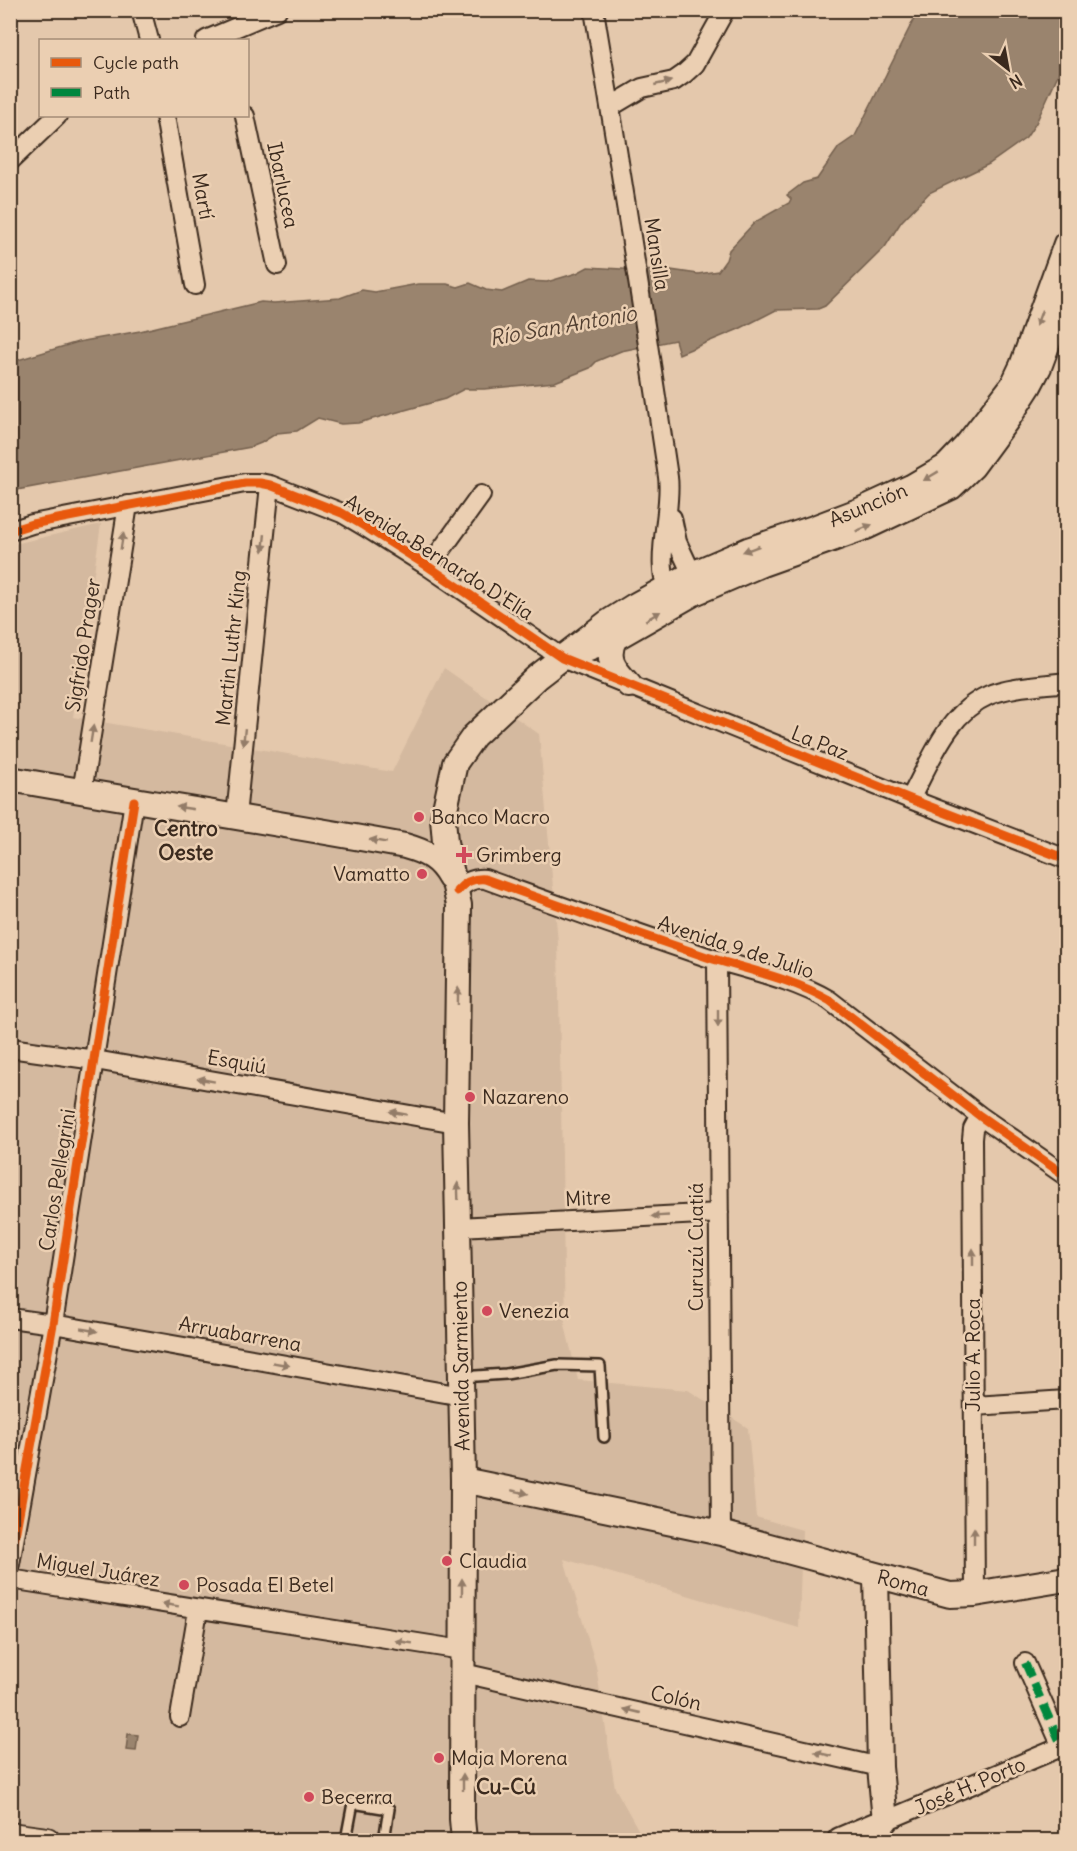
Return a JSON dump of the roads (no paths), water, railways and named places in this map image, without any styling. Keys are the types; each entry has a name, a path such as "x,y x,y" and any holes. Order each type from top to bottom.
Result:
{"main road":[{"name":"Asunción","path":"562,658 615,638 682,589 748,550 811,530 861,510 911,487 947,466 966,446 1012,385 1022,366 1066,244"},
{"name":"Asunción","path":"457,891 445,842 443,818 449,781 455,763 474,736 537,676 607,622 682,589 762,564 866,527 951,487 973,466 1029,386 1039,367 1066,294"},
{"path":"615,638 611,661 615,670 629,685"},
{"path":"10,779 405,846 425,852 438,860 457,891"},
{"path":"405,846 428,838 443,818"},
{"name":"Avenida Sarmiento","path":"457,891 459,905 456,1123 463,1480 462,1819 464,1840"},
{"name":"Roma","path":"463,1480 695,1528 728,1529 876,1575 950,1595 975,1594 1066,1580"},
{"path":"876,1575 880,1767 885,1821"},
{"name":"José H. Porto","path":"840,1840 885,1821"},
{"path":"10,1835 47,1840"}],"street":[{"path":"141,10 149,39"},
{"path":"212,39 228,36 276,10"},
{"name":"Mansilla","path":"594,10 630,226 669,486 663,559 682,589"},
{"path":"610,107 642,88 674,81 684,74 695,64 725,10"},
{"path":"10,161 56,117"},
{"name":"Martí","path":"165,117 195,285"},
{"name":"Ibarlucea","path":"245,117 277,265"},
{"name":"Avenida Bernardo D'Elía","path":"10,531 32,524 245,483 270,485 342,513 429,567 562,658"},
{"name":"Martin Luthr King","path":"236,816 270,485"},
{"path":"429,567 481,495"},
{"name":"Sigfrido Prager","path":"82,792 128,505"},
{"name":"Mansilla","path":"669,505 677,542 682,589"},
{"name":"La Paz","path":"562,658 910,799 1066,859"},
{"path":"910,799 952,722 963,711 990,694 1066,682"},
{"name":"Carlos Pellegrini","path":"10,1564 95,1060 134,801"},
{"name":"Avenida 9 de Julio","path":"457,891 470,880 485,879 592,918 717,960 780,978 813,991 829,1000 980,1116 1066,1176"},
{"name":"Curuzú Cuatiá","path":"717,960 719,1213 728,1529"},
{"name":"Esquiú","path":"10,1048 95,1060 456,1123"},
{"name":"Julio A. Roca","path":"975,1594 972,1139 973,1129 980,1116"},
{"name":"Mitre","path":"459,1227 719,1213"},
{"name":"Arruabarrena","path":"10,1318 461,1386"},
{"path":"974,1406 1066,1400"},
{"name":"Miguel Juárez","path":"10,1579 198,1610 463,1662"},
{"path":"180,1717 198,1610"},
{"name":"Colón","path":"463,1662 880,1767"},
{"path":"1024,1663 1064,1746"},
{"name":"José H. Porto","path":"885,1821 1064,1746"}],"lane":[{"path":"461,1386 506,1374 557,1365 600,1366 604,1437"},
{"path":"346,1840 353,1803 389,1809 384,1840"}],"water":[{"name":"Río San Antonio","path":"918,11 1066,11 1066,57 1036,123 1026,138 989,164 929,193 901,222 885,247 825,306 818,309 776,310 739,329 679,354 675,340 621,351 597,361 590,368 555,382 464,389 445,399 358,423 341,424 318,418 297,431 277,433 251,447 11,491 11,362 78,342 140,331 261,302 340,298 362,290 375,292 418,284 447,284 458,287 470,283 486,290 502,292 528,281 547,282 577,273 588,267 671,270 698,274 718,271 726,260 729,250 755,222 789,203 791,199 787,195 803,183 817,179 839,147 855,136"},
{"path":"128,1734 138,1735 136,1751 126,1750"}],"place":[{"name":"Banco Macro","path":"419,817"},
{"name":"Grimberg","path":"464,855"},
{"name":"Vamatto","path":"422,874"},
{"name":"Nazareno","path":"470,1097"},
{"name":"Venezia","path":"487,1311"},
{"name":"Claudia","path":"447,1561"},
{"name":"Posada El Betel","path":"184,1585"},
{"name":"Maja Morena","path":"439,1758"},
{"name":"Becerra","path":"309,1797"}],"district":[{"name":"Centro Oeste","path":"186,841"},
{"name":"Cu-Cú","path":"506,1787"}]}
